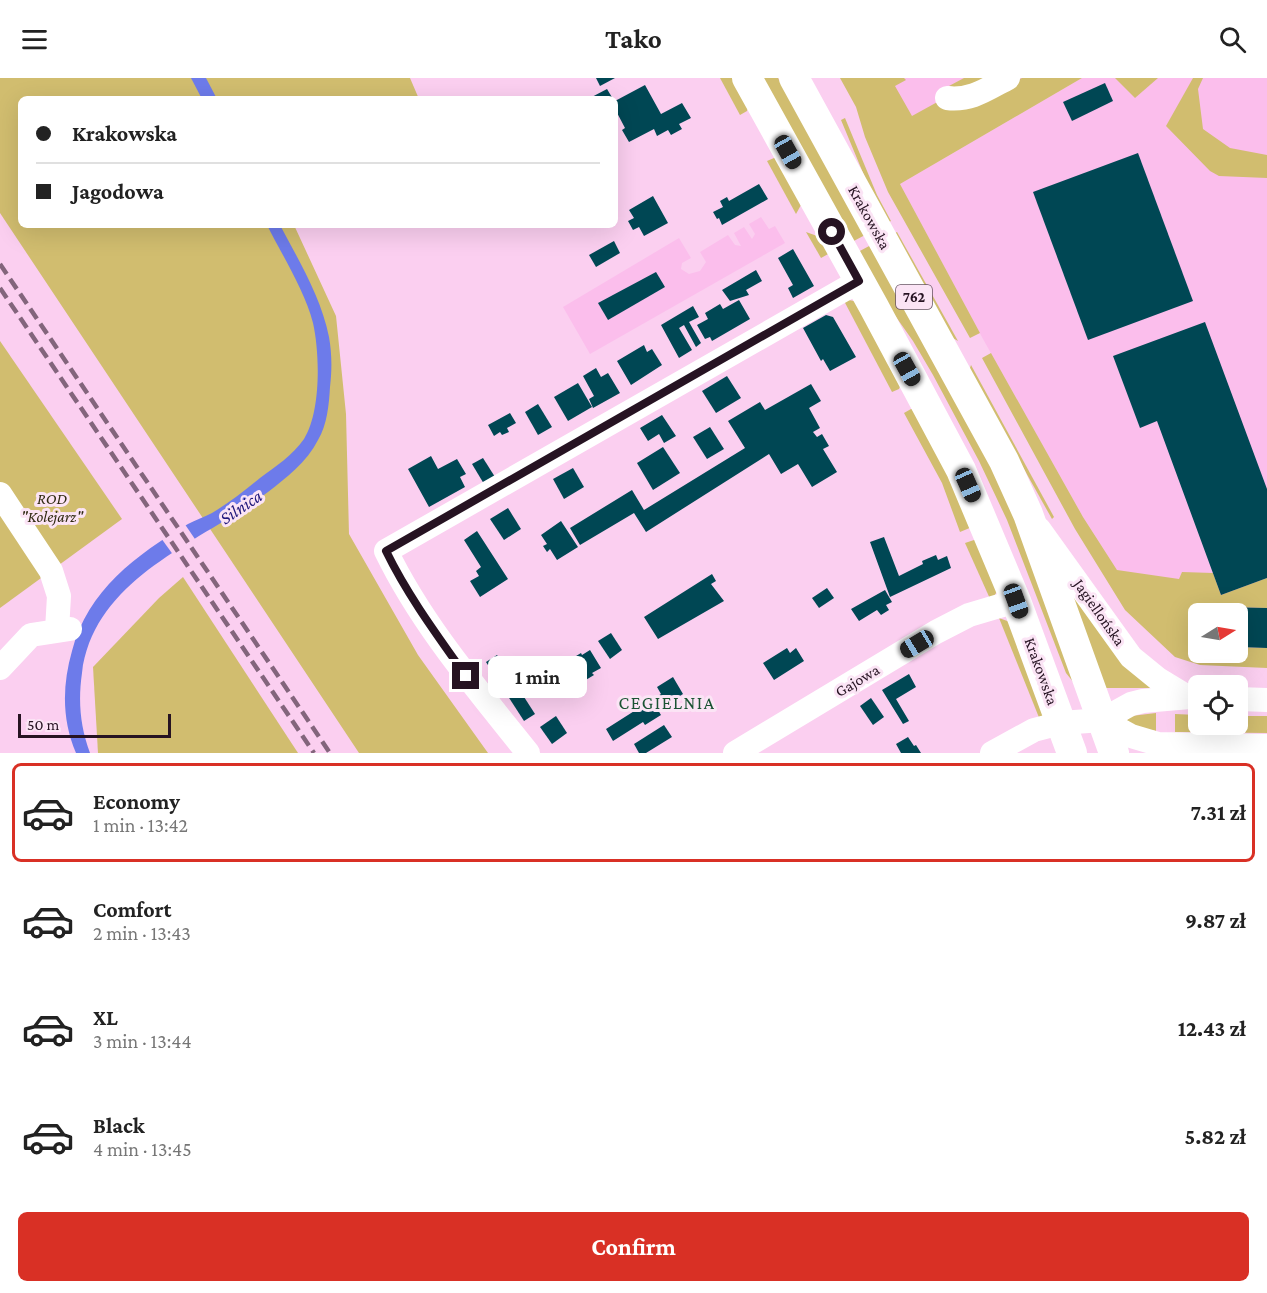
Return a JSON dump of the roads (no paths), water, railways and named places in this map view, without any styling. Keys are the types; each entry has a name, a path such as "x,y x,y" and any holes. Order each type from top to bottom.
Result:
{"main road":[{"name":"Krakowska","path":"747,78 961,470 1016,601 1072,753"},
{"name":"Krakowska","path":"794,78 1004,462 1028,514 1114,753"}],"street":[{"path":"947,98 959,100 975,96 1008,78"},
{"path":"528,753 466,676 418,609 386,551 859,281"},
{"path":"0,494 51,571 59,596 63,629 31,635 0,668"},
{"name":"Jagiellońska","path":"1028,514 1131,657 1158,679 1188,695"},
{"name":"Gajowa","path":"735,753 944,628 969,615 1016,601"},
{"name":"Jagiellońska","path":"992,753 1034,730 1061,723 1102,720 1131,704 1188,697"},
{"path":"1248,699 1267,700"},
{"path":"1102,720 1131,736 1158,744 1254,748"}],"water":[{"path":"191,78 206,78 215,96 200,96"},
{"name":"Silnica","path":"269,228 282,228 309,280 325,322 330,343 331,368 324,428 308,455 289,475 268,492 154,566 128,587 107,611 91,640 82,673 80,703 82,723 90,753 76,753 66,715 66,677 79,629 102,592 116,576 150,548 188,524 218,509 284,460 300,445 310,428 318,382 317,350 313,323 299,286"}],"railway":[{"path":"0,264 330,753"},
{"path":"0,288 314,753"}],"district":[{"name":"CEGIELNIA","path":"667,703"}],"park label":[{"name":"ROD \"Kolejarz\"","path":"52,507"}]}
